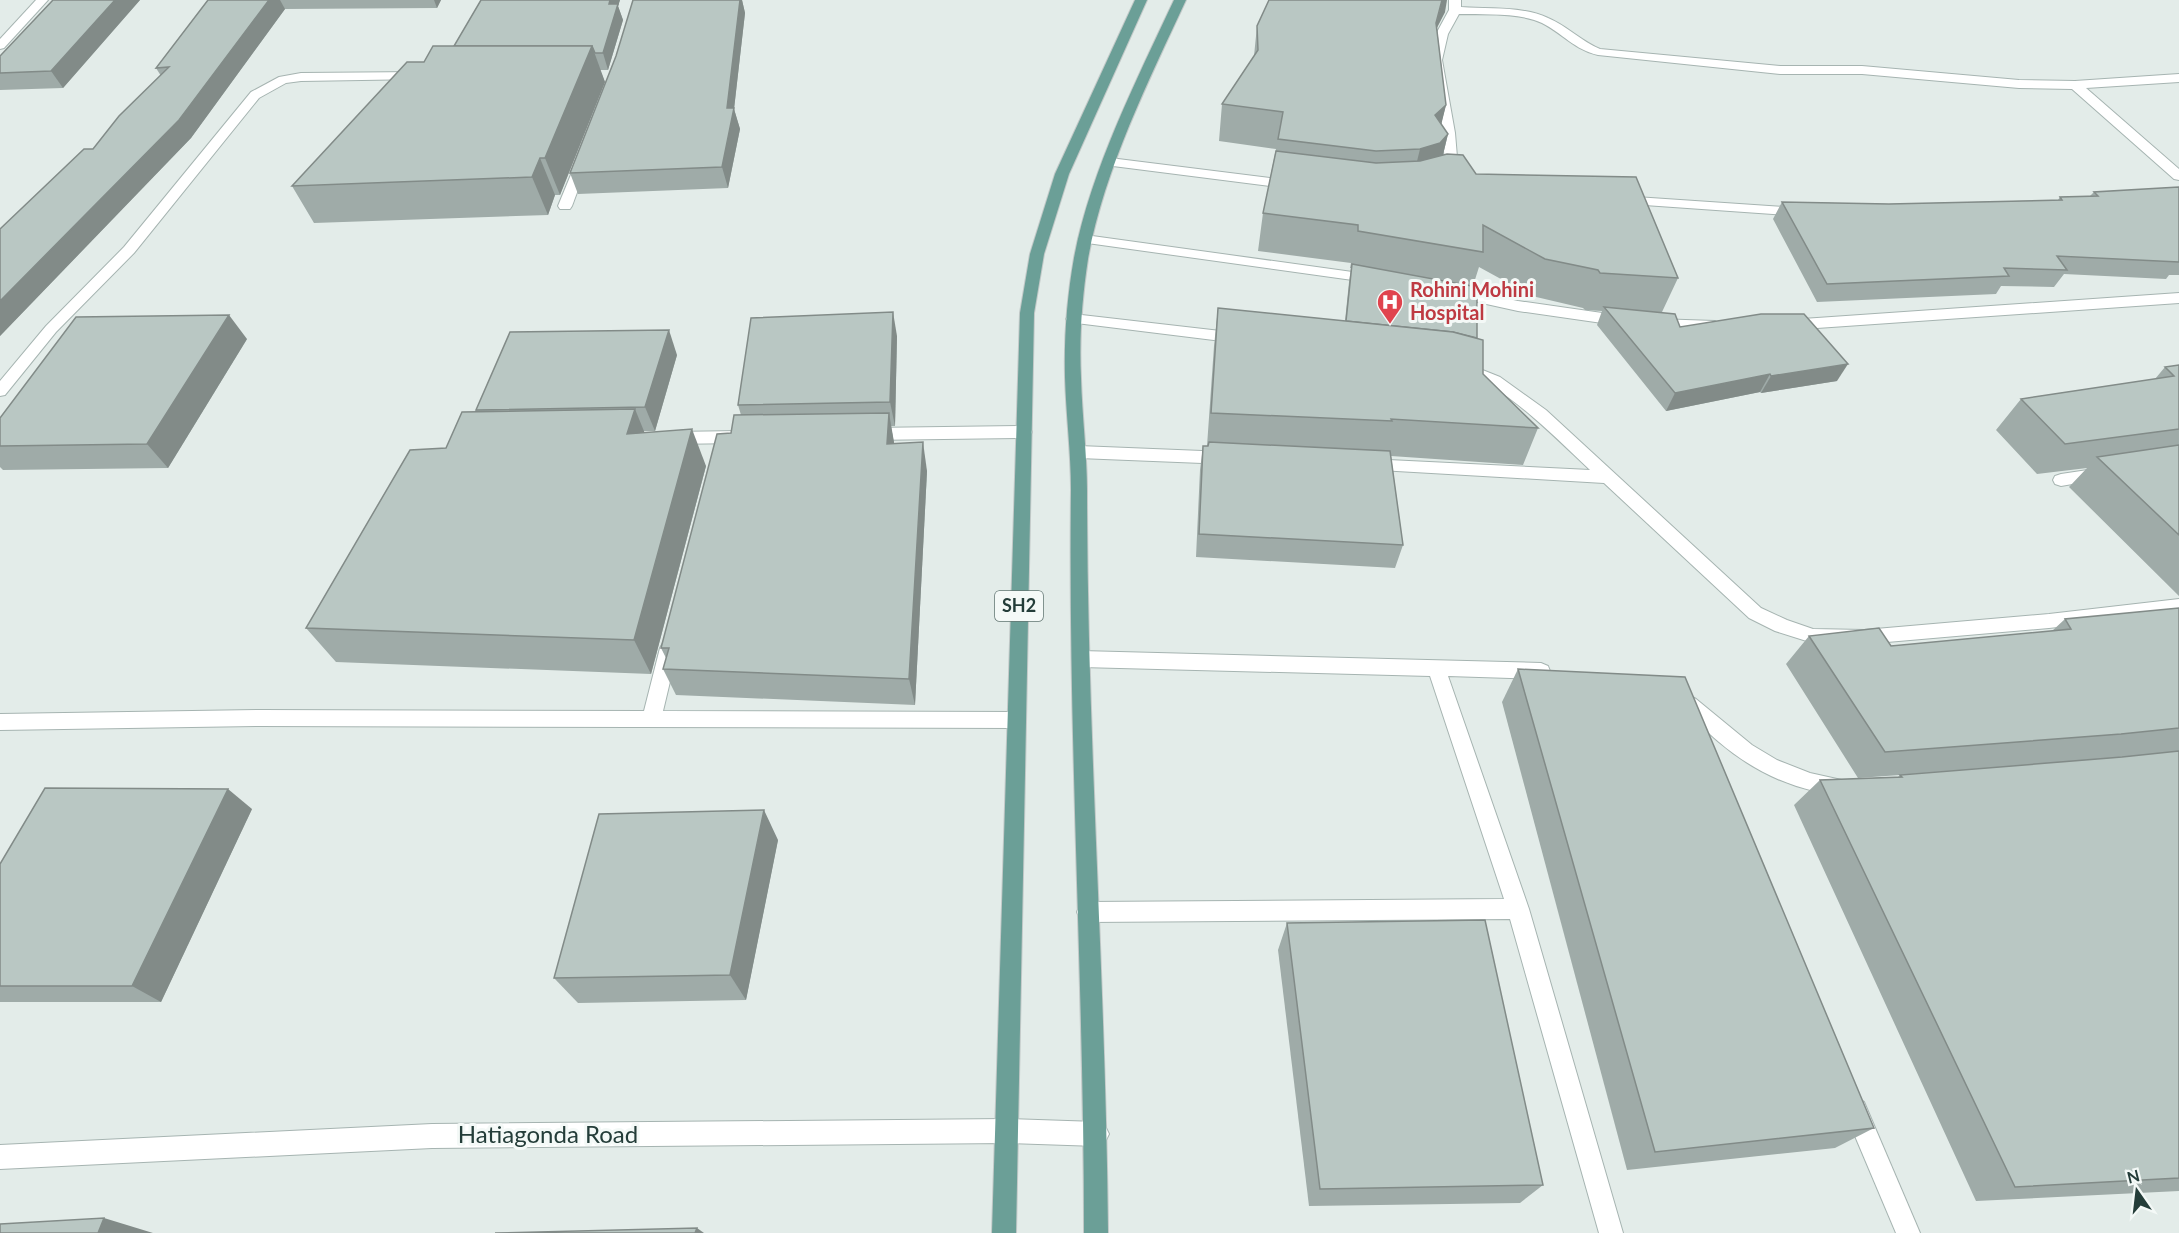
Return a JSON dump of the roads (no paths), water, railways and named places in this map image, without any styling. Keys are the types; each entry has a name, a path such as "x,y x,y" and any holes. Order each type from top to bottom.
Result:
{"main road":[{"name":"SH2","path":"1004,1233 1027,313 1037,254 1062,174 1141,0"},
{"path":"1096,1233 1097,1134 1088,912 1078,520 1079,452 1073,379 1073,319 1085,239 1110,162 1143,80 1180,0"}],"street":[{"path":"0,46 42,0"},
{"path":"1460,187 1437,185 1452,169 1449,134 1436,60 1442,34 1455,5 1542,19 1556,26 1580,45 1598,52 1780,70 1837,69 1975,81 2075,85 2179,78"},
{"path":"0,391 51,329 129,250 255,95 268,86 301,77 428,76"},
{"path":"2075,85 2179,176"},
{"path":"565,206 586,152"},
{"path":"1110,162 1310,187"},
{"path":"1608,199 1819,212"},
{"path":"1085,239 1388,281"},
{"path":"1443,291 1518,306 1628,322 1725,327"},
{"path":"1772,325 2179,298"},
{"path":"1073,319 1251,340"},
{"path":"1453,365 1476,371 1505,388 1540,414 1755,613 1781,626 1813,636 1864,638 2179,606"},
{"path":"851,435 1024,432"},
{"path":"653,438 758,436"},
{"path":"717,459 723,437"},
{"path":"1079,452 1239,459"},
{"path":"1354,464 1609,477"},
{"path":"2061,480 2120,471"},
{"path":"651,720 674,629"},
{"path":"1081,659 1562,672"},
{"path":"1437,670 1518,909 1611,1233"},
{"path":"1665,691 1685,701 1733,742 1765,765 1811,783 1862,790"},
{"path":"1685,701 1703,745"},
{"path":"0,722 259,718 1016,720"},
{"path":"1088,912 1518,909"},
{"path":"1849,1092 1908,1233"},
{"name":"Hatiagonda Road","path":"0,1156 432,1136 1006,1131 1097,1134"}],"place":[{"name":"Rohini Mohini Hospital","path":"1390,325"}]}
